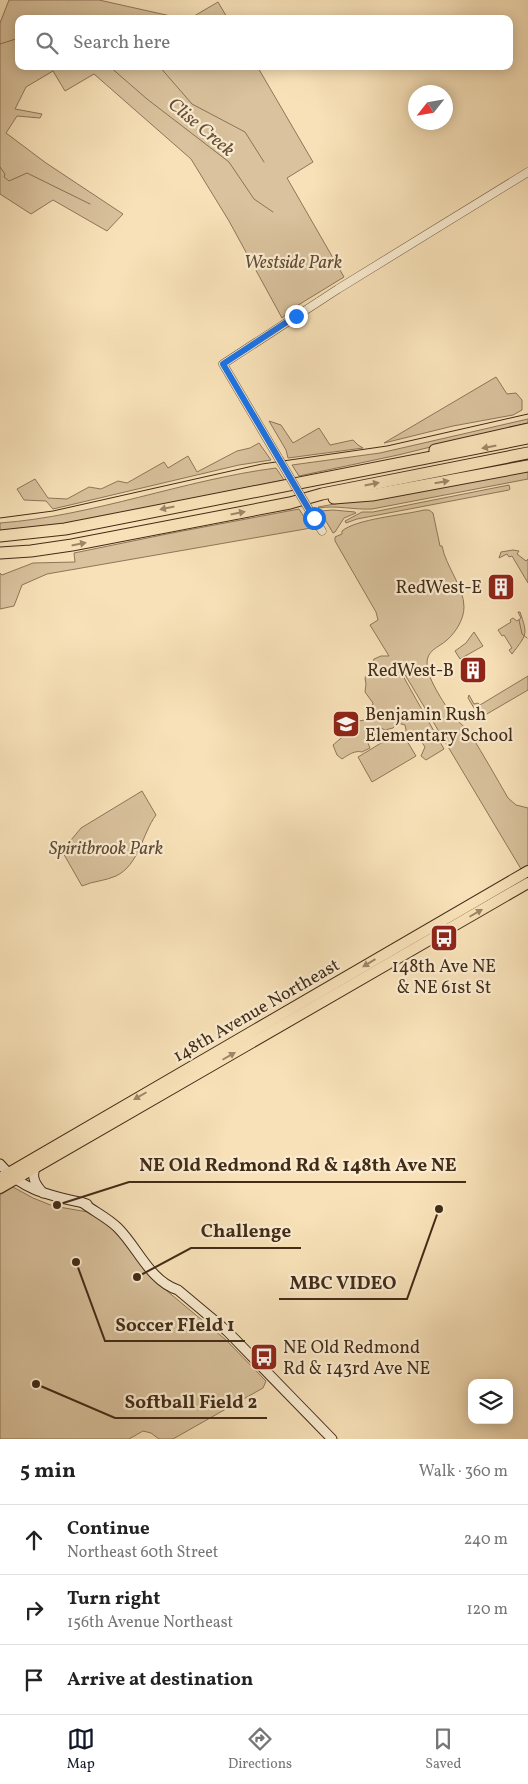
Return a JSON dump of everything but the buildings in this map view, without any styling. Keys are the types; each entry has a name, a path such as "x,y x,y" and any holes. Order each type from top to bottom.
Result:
{"highway":[{"path":"305,481 528,429"},
{"path":"0,536 65,529 528,438"},
{"path":"0,553 72,545 290,503 322,494 528,453"},
{"path":"290,503 372,495 528,466"}],"main road":[{"name":"148th Avenue Northeast","path":"0,1188 8,1177 528,871"},
{"name":"148th Avenue Northeast","path":"8,1177 35,1168 528,883"},
{"path":"0,1164 8,1177 26,1186 43,1193 97,1207 109,1214 122,1225 151,1263 176,1284 178,1290 227,1331 332,1439"},
{"path":"35,1168 34,1178 38,1188 43,1193"}],"street":[{"path":"322,531 223,364 528,172"}],"green space":[{"name":"Westside Park","path":"9,0 99,0 166,15 15,15 15,70 259,70 313,162 287,178 344,277 295,307 282,318 229,221 191,159 94,74 65,91 53,71 26,87 15,109 42,114 40,118 17,116 6,133 46,163 123,214 107,231 53,200 31,214 0,194 0,23"},
{"path":"218,2 226,15 196,15"},
{"path":"496,377 507,394 516,393 522,400 522,410 513,415 453,426 384,443"},
{"path":"528,419 528,423 398,455 299,476 292,465 380,453"},
{"path":"269,421 281,425 293,443 319,428 330,445 353,440 363,448 288,458 286,450"},
{"path":"259,443 271,460 239,465 53,509 46,501 24,500 17,489 35,479 48,498 67,499 89,487 101,489 118,481 127,483 164,462 168,468 188,456 197,472 237,451 250,448"},
{"path":"276,468 284,480 72,523 0,532 0,523 70,513 207,481"},
{"path":"528,469 528,479 372,509 318,507"},
{"path":"509,485 509,490 357,519 346,523 345,521 362,512 373,512"},
{"path":"299,509 311,528 47,574 22,585 14,606 0,609 0,573 2,575 33,563 75,562 74,553"},
{"path":"333,510 356,513 344,518 333,533 320,511"},
{"path":"429,510 433,513 440,546 442,546 447,562 458,584 464,607 463,616 456,629 447,640 428,656 428,671 443,701 455,718 471,735 508,798 516,805 528,808 528,865 521,869 401,668 398,667 444,749 426,760 421,756 425,747 416,733 407,735 405,725 398,723 393,728 385,730 379,727 368,743 370,748 362,752 352,753 342,759 337,755 333,745 347,733 352,722 365,720 371,712 373,703 365,692 365,678 374,659 381,656 389,656 370,625 378,620 376,612 335,541 335,537 358,523"},
{"path":"519,551 517,554 526,561 528,559 528,583 512,556 509,557 507,554 499,558 501,552"},
{"path":"518,612 520,612 523,620 525,634 512,654 509,650 512,648 504,635 502,636 498,630 511,622 510,620 513,618 517,621 521,618"},
{"path":"474,632 483,646 460,659 455,651 466,643"},
{"path":"528,676 528,690 480,718 468,698 469,695 474,704 478,703 480,705"},
{"path":"401,731 416,756 372,782 358,757"},
{"name":"Spiritbrook Park","path":"142,791 156,815 135,857 124,871 116,876 82,886 62,851 81,828"},
{"path":"13,1187 53,1206 88,1212 108,1222 155,1281 226,1340 266,1381 263,1388 173,1439 159,1439 151,1433 143,1431 129,1439 0,1439 0,1195"}],"waterway":[{"path":"0,44 15,39"},
{"name":"Clise Creek","path":"114,70 147,99 229,162 254,199 273,212"},
{"path":"162,70 192,104 245,132 264,162"},
{"path":"0,167 5,174 4,177 9,181 27,173 90,204"},
{"path":"519,620 522,634 527,638"}],"tram line":[{"path":"0,518 53,511 262,464 387,446 528,414"}],"place":[{"name":"RedWest-E","path":"501,587"},
{"name":"RedWest-B","path":"473,670"},
{"name":"Benjamin Rush Elementary School","path":"346,724"},
{"name":"148th Ave NE & NE 61st St","path":"444,938"},
{"name":"NE Old Redmond Rd & 148th Ave NE","path":"57,1205"},
{"name":"MBC VIDEO","path":"439,1209"},
{"name":"Soccer FIeld 1","path":"76,1262"},
{"name":"Challenge","path":"137,1277"},
{"name":"NE Old Redmond Rd & 143rd Ave NE","path":"264,1357"},
{"name":"Softball Field 2","path":"36,1384"}],"route":[{"path":"296,316 223,364 314,518"}]}
